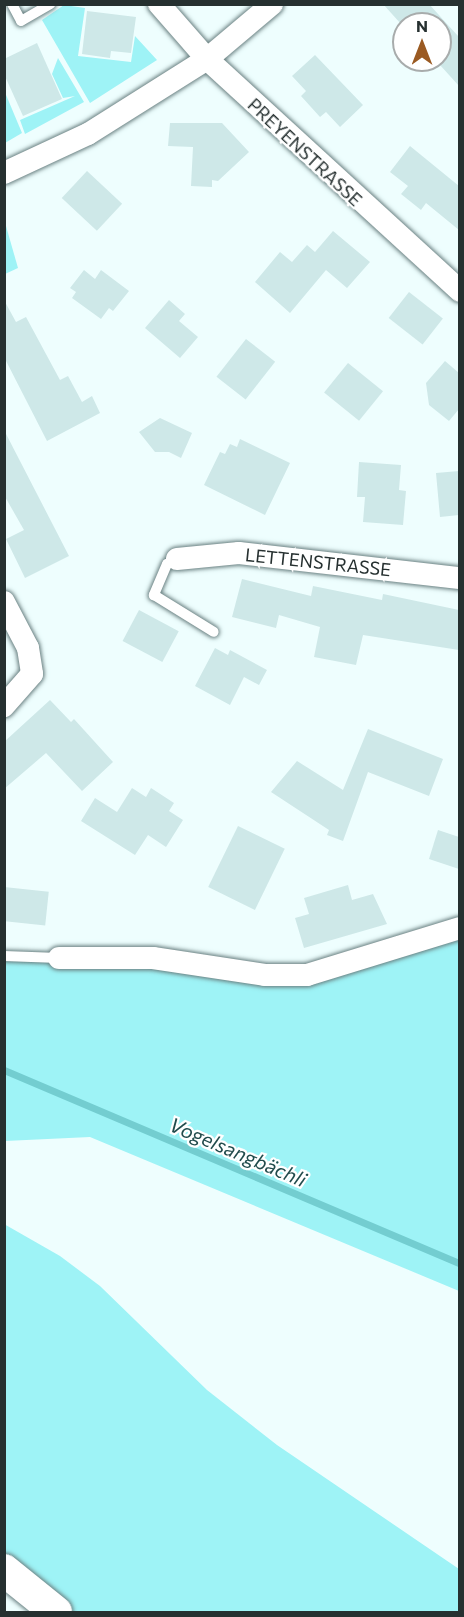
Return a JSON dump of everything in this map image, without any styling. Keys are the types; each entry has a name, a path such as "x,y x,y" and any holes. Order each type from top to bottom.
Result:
{"main road":[{"path":"4,1570 56,1612"}],"street":[{"name":"PREYENSTRASSE","path":"159,4 207,59 459,291"},
{"path":"4,173 87,134 207,59 272,4"},
{"name":"LETTENSTRASSE","path":"177,559 239,553 459,578"},
{"path":"4,602 28,648 32,674 4,706"},
{"path":"59,958 153,958 265,975 307,975 459,928"}],"lane":[{"path":"12,4 21,21 51,4"},
{"path":"177,559 167,564 154,595 214,632"},
{"path":"4,956 59,958"}],"shaded area":[{"path":"64,5 85,8 78,56 131,62 135,36 157,60 90,103 42,20"},
{"path":"58,58 84,102 25,134 20,120 75,96 63,98 52,74"},
{"path":"4,90 22,133 5,143 4,143"},
{"path":"4,219 18,268 5,274 4,274"},
{"path":"459,928 459,1291 90,1137 5,1141 4,956 265,975"},
{"path":"4,1224 60,1256 100,1286 207,1390 277,1445 459,1569 459,1612 56,1612 5,1570"}],"building":[{"path":"383,4 429,4 436,12 392,12 392,14"},
{"path":"87,11 136,17 131,53 111,51 110,58 82,54"},
{"path":"452,29 459,37 459,86 446,72 452,72"},
{"path":"37,43 62,99 23,116 4,74 4,59"},
{"path":"315,55 363,105 340,127 326,112 320,117 301,96 306,91 292,76"},
{"path":"170,123 222,123 249,152 218,181 212,180 212,187 191,186 193,147 168,146"},
{"path":"410,146 459,186 459,230 426,203 421,210 401,194 408,186 390,172"},
{"path":"87,171 122,204 97,231 62,198"},
{"path":"333,231 370,262 347,288 326,270 290,313 255,282 280,252 292,262 307,245 315,252"},
{"path":"84,270 95,279 101,270 129,291 113,311 109,308 101,319 72,298 76,292 70,288"},
{"path":"409,292 443,318 423,344 389,318"},
{"path":"4,300 16,322 26,317 60,380 68,376 82,402 92,396 100,413 47,441 4,357"},
{"path":"169,300 185,314 179,321 198,337 180,358 145,328"},
{"path":"246,339 275,362 246,400 216,377"},
{"path":"445,361 459,373 459,409 449,421 429,405 426,383"},
{"path":"348,363 383,391 359,421 324,393"},
{"path":"160,418 192,433 181,458 169,452 155,452 139,432"},
{"path":"4,430 69,556 25,578 6,539 24,530 4,495"},
{"path":"240,439 290,463 265,515 204,485 220,452 225,454 230,444 237,447"},
{"path":"359,462 401,465 399,490 406,491 403,525 363,522 365,497 357,497"},
{"path":"459,471 459,515 440,517 436,473"},
{"path":"242,579 311,596 313,586 382,600 383,594 459,610 459,650 363,635 356,665 314,657 320,627 279,615 276,628 232,617"},
{"path":"139,610 179,631 162,662 123,641"},
{"path":"215,648 228,655 230,650 267,670 259,685 244,677 230,705 195,686"},
{"path":"50,700 71,722 74,719 113,762 82,791 46,753 4,789 4,742"},
{"path":"368,729 443,759 429,796 368,772 343,841 327,835 329,830 271,792 297,761 343,790"},
{"path":"132,788 146,797 151,788 174,803 169,811 183,820 166,847 148,835 135,855 81,821 95,798 117,812"},
{"path":"238,826 285,849 255,910 208,887"},
{"path":"438,830 459,837 459,869 429,859"},
{"path":"348,885 352,900 373,894 387,924 304,948 295,918 309,914 304,898"},
{"path":"4,887 49,892 45,926 4,921"}],"waterway":[{"name":"Vogelsangbächli","path":"4,1070 460,1264"}]}
